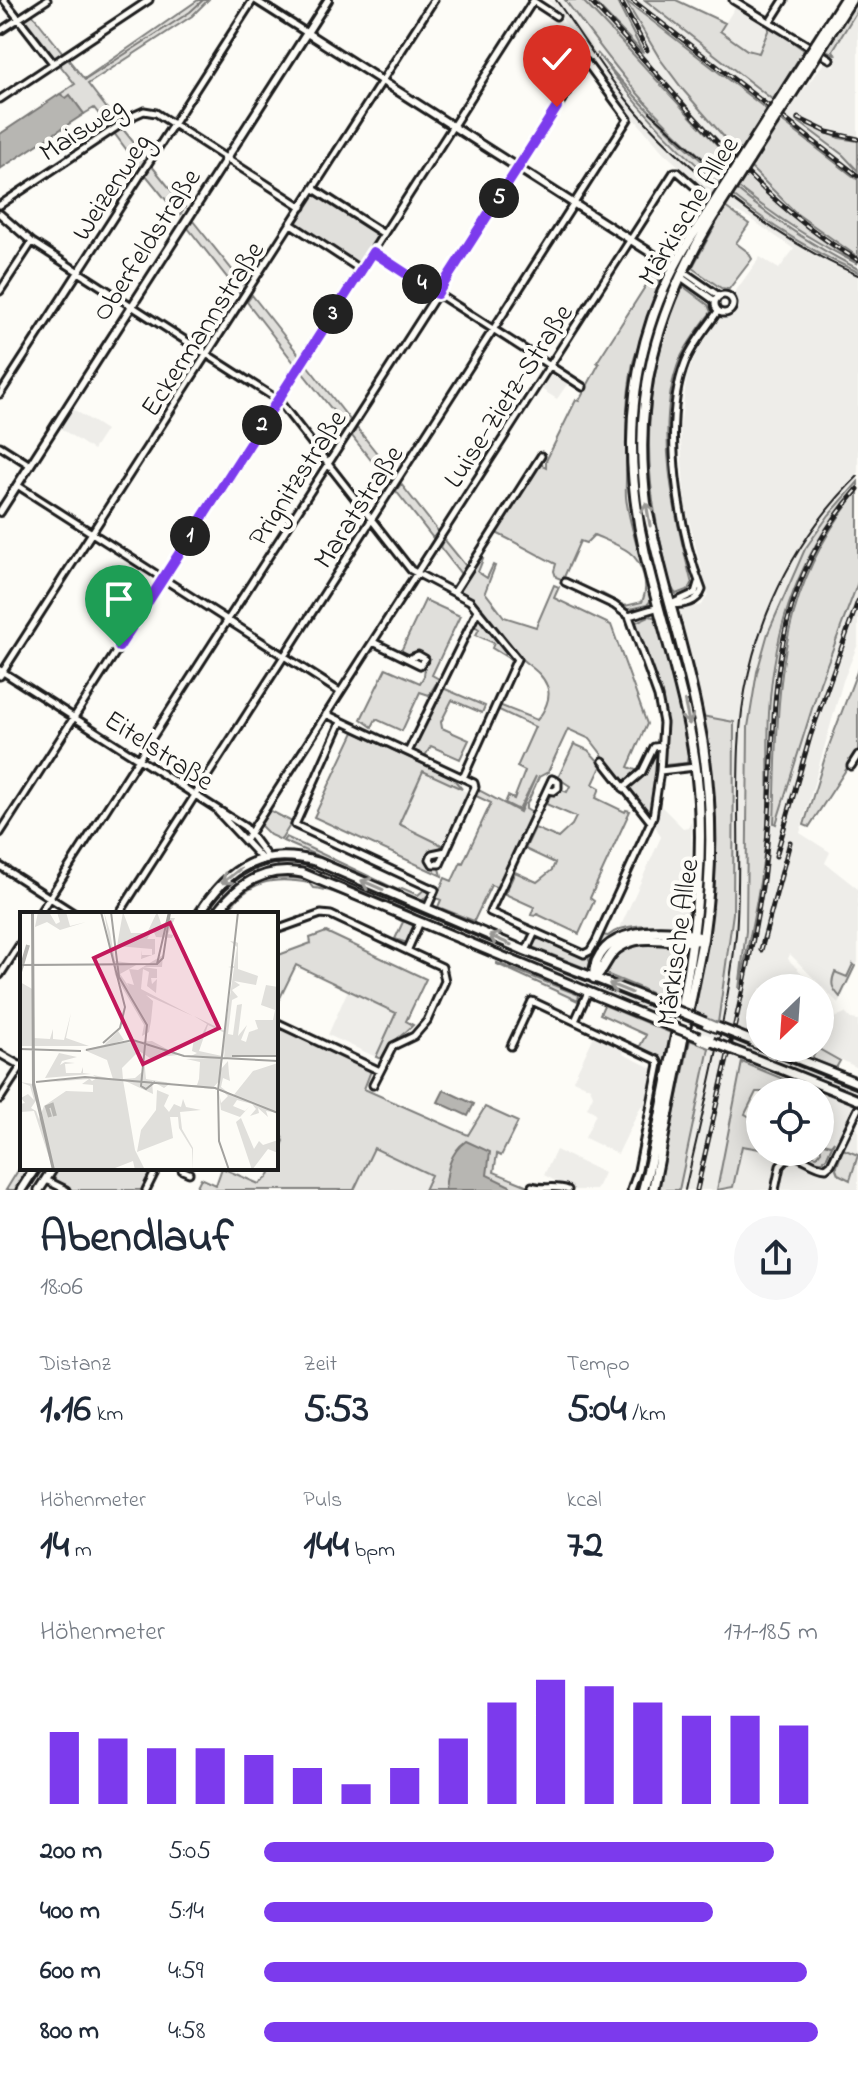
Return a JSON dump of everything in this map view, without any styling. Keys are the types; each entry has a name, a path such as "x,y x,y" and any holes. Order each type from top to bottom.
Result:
{"main road":[{"name":"Märkische Allee","path":"818,46 844,0"},
{"name":"Märkische Allee","path":"653,1190 664,1146 697,938 700,842 696,767 686,706 645,554 636,504 632,425 641,356 671,267 710,216 812,55 851,0"},
{"name":"Märkische Allee","path":"643,1190 711,866 708,784 698,715 646,503 641,441 644,397 652,353 666,306 710,216"},
{"path":"671,267 682,274"},
{"path":"660,607 670,604"},
{"path":"200,912 229,875 247,864 295,857 318,862 526,951 746,1039"},
{"path":"265,859 271,873"},
{"path":"218,912 242,885 271,873 307,874 663,1023 858,1100"},
{"path":"420,922 427,908"},
{"path":"588,992 600,956 613,942 629,934 647,931 697,938"},
{"path":"805,1062 858,1083"},
{"path":"662,1106 667,1113 662,1135 664,1146"},
{"path":"21,1190 34,1170"},
{"path":"39,1190 52,1170"}],"street":[{"path":"4,0 53,63"},
{"path":"0,31 47,0"},
{"path":"0,99 149,0"},
{"path":"254,0 671,267"},
{"name":"Weizenweg","path":"0,394 254,0"},
{"name":"Oberfeldstraße","path":"0,512 328,0"},
{"name":"Eckermannstraße","path":"1,672 434,0"},
{"path":"733,0 830,59"},
{"path":"770,22 784,0"},
{"path":"0,833 532,1 556,16"},
{"name":"Prignitzstraße","path":"40,912 586,62 628,119"},
{"name":"Maisweg","path":"0,205 140,112 152,111 302,207"},
{"name":"Maratstraße","path":"120,912 628,119"},
{"name":"Luise-Zietz-Straße","path":"245,841 676,171 704,195 705,200"},
{"path":"314,189 384,234"},
{"path":"0,214 32,242 278,400 416,574 455,591 478,610 517,659 463,778"},
{"path":"291,224 361,270"},
{"path":"0,291 32,242"},
{"path":"373,252 583,387"},
{"path":"670,604 679,606 699,597 702,590 680,506 674,424 686,361 718,311 717,299 682,274"},
{"path":"717,299 728,296 733,305 725,312 718,311"},
{"path":"0,446 30,465"},
{"path":"455,591 541,456"},
{"path":"17,485 340,692"},
{"path":"565,582 614,605 629,616 660,607"},
{"path":"408,752 478,610"},
{"name":"Märkische Allee","path":"534,934 577,953 587,953 601,931 651,822 660,771 663,719 629,616"},
{"path":"373,642 408,659"},
{"name":"Eitelstraße","path":"1,672 251,832 265,859"},
{"path":"326,714 474,783 475,787 446,851"},
{"path":"341,722 295,825 435,890 427,908"},
{"path":"623,788 642,772 654,747 662,746"},
{"path":"851,766 858,755"},
{"name":"Märkische Allee","path":"603,761 651,822"},
{"path":"660,771 696,767"},
{"path":"526,951 534,934 490,912 548,790 556,791 558,788 558,782 552,779"},
{"name":"Eitelstraße","path":"218,811 265,859"},
{"path":"0,866 72,912"},
{"path":"278,929 321,914 331,915 442,967 445,981 423,1028 414,1036 395,1044 373,1085"},
{"path":"408,949 420,922"},
{"path":"0,975 20,944"},
{"path":"575,1021 588,992"},
{"path":"511,1046 532,1001 657,1060 659,1064 631,1190"},
{"path":"278,1023 380,1071"},
{"path":"0,1054 20,1065"},
{"path":"0,1099 20,1069"},
{"path":"651,1104 662,1106"},
{"path":"775,1190 780,1166 790,1155 797,1155 819,1168 831,1164 858,1109"},
{"path":"146,1190 156,1170"},
{"path":"182,1170 189,1173"},
{"path":"46,1180 66,1190"},
{"path":"532,1186 543,1190 568,1190"}],"shaded area":[{"path":"198,0 208,0 192,16 88,84 118,123 110,128 94,108 84,114 70,95 66,99 60,94 75,84 59,64 67,58 84,79"},
{"path":"549,0 565,0 633,88 693,148 788,223 849,259 788,214 748,177 582,0 591,0 641,49 616,0 625,0 660,59 684,91 775,194 858,257 858,269 828,254 747,199 672,136 606,65 627,94 666,137 712,180 797,241 858,272 858,482 805,549 768,633 752,697 746,776 746,931 741,977 759,888 767,826 769,712 777,643 791,594 808,556 858,486 858,491 842,511 813,560 789,625 779,695 774,823 820,683 858,582 858,644 843,681 800,833 830,852 825,863 858,889 858,962 839,1004 834,999 834,974 810,974 790,954 788,959 802,974 746,974 746,1050 717,1190 679,1190 709,1048 714,1037 701,1032 703,1028 715,1032 730,945 734,857 734,722 702,716 677,618 683,609 702,605 708,594 685,505 680,428 687,375 698,350 720,318 733,316 739,307 735,292 760,257 779,269 794,249 748,217 725,207 664,153 620,102"},
{"path":"565,0 582,0 746,174 818,237 858,264 767,209 708,163 632,87"},
{"path":"591,0 616,0 643,53 599,7"},
{"path":"625,0 858,180 858,257 797,214 751,168 660,59"},
{"path":"628,0 645,0 788,110 824,63 834,66 836,55 833,51 858,9 858,141 839,138 799,122 843,155 858,171 858,180"},
{"path":"645,0 676,0 725,23 720,31 747,50 759,53 770,26 804,50 773,100"},
{"path":"858,0 858,9 833,50 835,54 825,50"},
{"path":"736,6 770,26 759,53 747,50 720,31"},
{"path":"32,14 63,53 54,59 24,23"},
{"path":"597,53 655,116 717,174 750,201 858,269 858,272 782,231 713,180 652,120"},
{"path":"60,94 66,98 70,95 84,114 0,169 0,134"},
{"path":"795,119 839,138 858,141 858,171 843,155"},
{"path":"122,128 147,159 141,169 114,133"},
{"path":"151,165 185,207 179,216 145,174"},
{"path":"316,193 379,233 358,266 295,225"},
{"path":"704,196 698,217 670,255 665,255"},
{"path":"725,207 749,224 736,243 752,259 729,289 721,288 692,268"},
{"path":"193,221 245,286 240,294 188,228"},
{"path":"659,265 659,283 633,363 626,435 626,501 652,599 647,605 625,610 604,598 603,594 625,606 642,602 645,588 643,574 634,556 625,549 594,535 586,543 580,541 564,577 566,581 556,577 556,564 496,533 540,464 546,467 546,461 576,400 579,401 599,364 597,362"},
{"path":"672,281 647,358 638,439 641,493 662,595 638,493 636,431 642,369 649,338"},
{"path":"684,287 708,305 711,312 680,359 668,413 667,442 674,501 692,584 689,589 676,594 669,578 658,530 649,443 653,384 659,355 673,305"},
{"path":"252,295 300,356 295,364 247,302"},
{"path":"307,365 350,420 346,427 302,372"},
{"path":"551,373 568,383 557,399 541,389"},
{"path":"73,409 106,430 93,450 60,428"},
{"path":"357,428 394,475 389,483 352,436"},
{"path":"858,482 820,537 806,564 784,620 777,649 769,713 765,848 739,989 746,931 748,727 757,672 768,633 805,549"},
{"path":"401,484 438,531 433,538 396,491"},
{"path":"858,491 858,582 820,683 776,824 780,690 795,609 809,570 830,530"},
{"path":"444,539 466,566 461,574 440,547"},
{"path":"480,558 483,559 478,572 487,578 495,566 485,592 504,617 536,627 554,585 559,587 554,598 611,625 647,724 628,767 638,771 624,783 590,739 568,729 548,772 539,777 526,806 534,814 498,888 491,885 474,921 438,907 441,900 436,898 445,878 452,881 463,863 491,803 474,795 477,789 520,812 536,776 519,810 505,803 508,796 514,799 525,771 517,767 535,727 497,709 499,705 537,720 545,709 549,695 542,677 517,655 476,604 459,591"},
{"path":"425,600 460,616 432,675 439,679 429,695 420,692 402,731 376,719 372,727 361,719 386,668 420,683 424,676 426,656 401,651"},
{"path":"477,616 510,659 492,648 494,643 476,635 479,629 473,625"},
{"path":"649,616 659,624 673,674 686,734 687,763 663,763 665,732 659,695 662,693 634,626"},
{"path":"668,616 696,724 702,761 706,866 702,929 699,933 702,811 693,736 665,617"},
{"path":"858,669 858,751 809,827 804,825 827,751"},
{"path":"443,688 485,706 482,713 452,700 441,722 442,728 469,740 460,759 431,746 425,756 411,750"},
{"path":"702,716 734,722 733,913 718,1023 694,1013 707,935 714,830"},
{"path":"354,732 453,778 462,789 423,771 399,824 442,845 431,854 433,866 440,868 442,876 314,817"},
{"path":"574,744 588,750 602,765 593,784 600,788 596,798 625,812 630,811 590,898 594,901 579,934 537,914 531,915 534,907 505,894 515,872 537,882 552,870 555,863 525,849 535,828 558,838 576,817 546,804 551,794 559,789 567,792 570,786 558,778"},
{"path":"657,747 660,750 650,817 628,792"},
{"path":"423,771 467,792 442,845 399,825"},
{"path":"661,806 683,828 688,827 691,821 687,928 649,925 619,930 661,837 654,824"},
{"path":"269,810 292,822 281,840 270,835 259,824"},
{"path":"286,837 398,890 402,888 418,895 426,888 429,894 422,901 283,841"},
{"path":"277,859 307,861 420,909 335,875 334,879 415,914 314,875 278,869"},
{"path":"254,865 257,873 234,887 215,912 203,912 213,898"},
{"path":"335,875 419,911 416,914 333,879"},
{"path":"275,877 307,879 369,905 313,888 309,883 284,880 253,887 224,912 245,890"},
{"path":"689,907 692,908 687,929 635,929 624,932 603,946 592,961 589,954 602,935 608,936 634,926 687,928"},
{"path":"385,912 414,926 407,943 395,939 403,922"},
{"path":"326,932 426,979 406,1021 413,1025 381,1059 376,1057 396,1013 296,965 278,1002 278,955 311,943 310,938"},
{"path":"539,939 587,955 591,965 588,969 532,947"},
{"path":"646,943 681,946 686,950 676,1006 606,974 611,961 620,951"},
{"path":"518,953 581,979 579,983 516,957"},
{"path":"497,964 579,995 578,1001"},
{"path":"853,964 855,966 840,997 834,988 835,972 847,977"},
{"path":"604,988 667,1013 665,1017 602,992"},
{"path":"348,990 397,1013 376,1057 328,1035"},
{"path":"604,1005 671,1033 663,1070 660,1070 660,1061 639,1048 646,1035 600,1014"},
{"path":"845,1013 851,1019 858,1020 858,1068 834,1056 834,1018"},
{"path":"278,1025 372,1068 364,1089 468,1135 485,1107 518,1122 501,1156 497,1154 494,1172 538,1190 424,1190 431,1175 374,1148 354,1190 195,1190 201,1178 216,1185 221,1170 259,1184 271,1170 278,1170 278,1154 284,1141 278,1128"},
{"path":"595,1034 625,1048 623,1054 654,1069 647,1107 641,1106 618,1154 585,1138 596,1113 587,1108 593,1095 590,1088 573,1080"},
{"path":"690,1040 709,1048 679,1190 658,1190"},
{"path":"834,1058 840,1061 836,1068 820,1062 834,1062"},
{"path":"742,1062 781,1078 746,1078 746,1147 742,1146 733,1187 717,1190"},
{"path":"777,1062 792,1062 831,1078 818,1078"},
{"path":"834,1079 853,1087 851,1091 834,1084"},
{"path":"444,1090 474,1104 468,1116 438,1102"},
{"path":"834,1098 858,1107 858,1190 730,1190 743,1135 746,1135 746,1166 834,1166"},
{"path":"466,1141 490,1152 487,1175 510,1186 512,1190 445,1190 452,1157"},
{"path":"374,1148 431,1175 424,1190 354,1190"},
{"path":"843,1149 858,1155 850,1180 838,1174 836,1169"},
{"path":"556,1150 604,1173 596,1190 573,1190 544,1175"},
{"path":"20,1167 20,1170 30,1170 16,1190 6,1190"},
{"path":"58,1170 153,1170 143,1190 72,1190 55,1182 54,1175"}],"waterway":[{"path":"85,80 190,12 203,0"}],"tram line":[{"path":"556,0 608,76 675,151 764,222 796,243 858,275"},
{"path":"650,112 713,168"},
{"path":"685,1190 721,1031 736,934 739,747 749,672 759,635 789,566 809,534 858,476"},
{"path":"207,912 225,890 247,873 273,864 304,865 858,1090"},
{"path":"29,1190 42,1170"}],"railway":[{"path":"589,0 747,174 818,234 858,260"},
{"path":"620,0 647,50"},
{"path":"632,0 858,176"},
{"path":"798,118 827,132 858,139"},
{"path":"697,1190 756,925 768,832 777,679 786,630 800,582 823,535 858,489"},
{"path":"776,856 810,737 858,601"},
{"path":"761,950 790,842"}],"route":[{"path":"119,647 373,252 437,294 557,107"}]}
